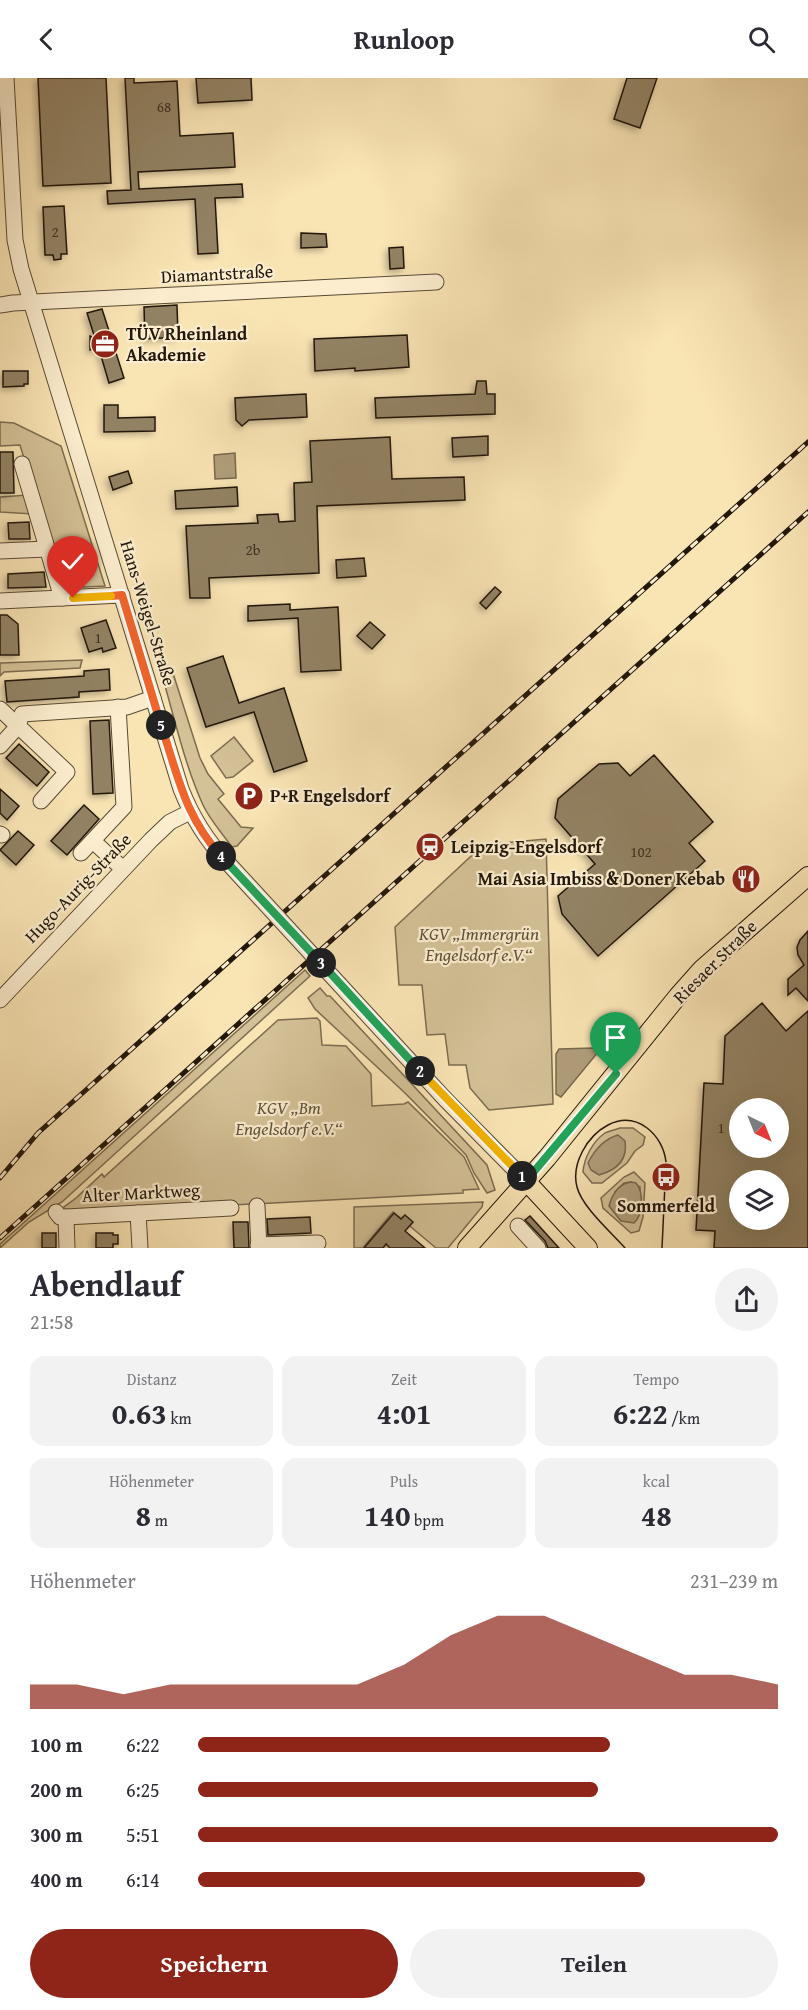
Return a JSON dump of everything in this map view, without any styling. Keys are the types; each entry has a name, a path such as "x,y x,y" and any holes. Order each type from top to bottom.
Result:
{"main road":[{"name":"Riesaer Straße","path":"467,1248 547,1158 702,969 808,876"},
{"path":"526,1181 588,1248"}],"street":[{"name":"Hans-Weigel-Straße","path":"6,78 4,120 15,240 21,268 190,812 205,836 226,862 445,1100 526,1181"},
{"name":"Diamantstraße","path":"0,305 436,282"},
{"path":"22,464 62,598"},
{"path":"0,551 47,549"},
{"path":"0,601 122,595"},
{"path":"0,746 18,726 22,714 127,706 153,698"},
{"path":"81,853 124,807 118,707"},
{"path":"0,709 68,772 41,801"},
{"name":"Hugo-Aurig-Straße","path":"0,1000 163,828 190,812"},
{"path":"93,841 123,869"},
{"path":"257,1206 259,1247 318,1243"},
{"name":"Alter Marktweg","path":"67,1248 61,1214 231,1208"},
{"path":"138,1213 140,1248"},
{"path":"518,1226 538,1248"}],"green space":[{"path":"0,422 14,423 61,446 105,586 63,588 20,445 0,446"},
{"path":"28,495 33,514 0,512 0,497"},
{"path":"82,660 80,668 4,672 0,676 0,663"},
{"path":"164,664 172,670 200,758 208,774 224,794 218,799 241,827 253,828 237,846 232,847 213,821 196,788 159,665"},
{"path":"234,737 253,761 233,777 226,778 211,756"},
{"name":"KGV „Immergrün Engelsdorf e.V.“","path":"546,839 553,1104 489,1110 470,1088 466,1065 449,1065 445,1034 427,1035 422,985 399,985 395,927 483,845"},
{"path":"305,970 310,976 62,1202 29,1222 0,1248 0,1244"},
{"path":"320,988 487,1165 495,1190 487,1193 466,1155 406,1094 315,1009 308,998"},
{"name":"KGV „Bm Engelsdorf e.V.“","path":"317,1018 320,1021 322,1045 346,1046 371,1074 372,1106 408,1102 464,1157 479,1189 463,1190 463,1193 63,1214 64,1207 102,1174 104,1177 278,1020"},
{"path":"620,1128 633,1128 645,1137 643,1145 635,1151 627,1163 602,1183 592,1183 583,1172 590,1150 605,1133"},
{"path":"634,1172 645,1183 643,1217 639,1231 631,1233 603,1208 601,1198 624,1177","holes":["631,1182 640,1187 640,1213 615,1192 624,1183"]},
{"path":"483,1202 482,1207 448,1248 436,1248 393,1212 363,1248 354,1248 354,1207"}],"shaded area":[{"path":"235,453 236,478 215,479 214,455"},
{"path":"594,1048 599,1051 561,1097 556,1094 556,1054 559,1049"},
{"path":"618,1135 625,1141 623,1159 616,1167 599,1175 591,1170 588,1163 600,1146 608,1139"},
{"path":"636,1183 639,1187 641,1198 641,1209 634,1223 621,1221 609,1206 616,1191 622,1185"}],"building":[{"path":"38,78 106,78 111,183 43,186"},
{"path":"125,78 134,78 134,83 177,81 180,136 233,133 235,167 138,172 139,189 242,184 243,197 215,198 218,253 198,254 195,199 108,204 107,191 131,190"},
{"path":"196,78 251,78 252,100 198,103"},
{"path":"627,78 657,78 640,128 614,119"},
{"path":"64,206 67,254 61,254 61,259 54,260 53,255 45,255 43,207"},
{"path":"301,233 326,234 327,247 301,248"},
{"path":"403,247 404,268 390,269 389,248"},
{"path":"177,305 178,337 145,339 144,307"},
{"path":"102,309 124,378 109,383 99,349 90,350 90,336 95,338 87,313"},
{"path":"407,335 409,367 315,371 314,339"},
{"path":"3,371 28,371 28,384 3,387"},
{"path":"477,381 486,381 487,394 495,394 495,414 376,418 375,398 475,394"},
{"path":"306,394 307,417 249,420 242,426 236,420 235,398"},
{"path":"104,405 118,405 118,418 155,417 155,431 104,432"},
{"path":"488,436 488,455 453,457 452,438"},
{"path":"390,437 392,479 464,477 465,500 317,506 319,573 209,578 210,598 190,598 186,526 258,523 257,515 278,514 279,522 295,521 294,483 312,482 310,441"},
{"path":"0,452 13,452 14,493 0,493"},
{"path":"128,471 132,483 113,490 109,477"},
{"path":"237,487 238,506 176,509 175,491"},
{"path":"29,522 30,539 9,539 8,523"},
{"path":"364,558 366,576 337,578 336,560"},
{"path":"44,572 46,587 8,588 8,574"},
{"path":"495,587 501,592 486,609 480,603"},
{"path":"290,604 290,610 338,607 341,670 301,672 298,618 248,621 248,606"},
{"path":"0,615 7,615 18,624 19,655 0,655"},
{"path":"106,620 116,648 103,652 102,648 89,652 81,628"},
{"path":"370,622 385,635 372,649 357,636"},
{"path":"223,656 239,703 284,688 307,761 274,772 254,712 206,727 187,668"},
{"path":"109,669 110,690 79,692 79,697 7,702 5,681 84,676 84,671"},
{"path":"109,720 113,793 93,794 90,721"},
{"path":"19,744 49,772 37,786 6,758"},
{"path":"654,755 713,822 689,843 705,861 598,956 562,914 558,896 595,864 555,818 558,799 599,764 618,763 630,776"},
{"path":"0,789 19,806 7,820 0,813"},
{"path":"84,805 99,819 67,855 51,841"},
{"path":"18,831 34,845 16,865 0,850"},
{"path":"808,931 808,1001 796,988 788,995 788,979 804,965 798,955 797,947"},
{"path":"762,1003 786,1031 808,1011 808,1248 714,1248 715,1231 696,1230 704,1083 723,1084 725,1036"},
{"path":"394,1213 401,1219 405,1215 413,1222 405,1231 425,1248 390,1248 386,1244 383,1248 364,1248"},
{"path":"530,1216 559,1248 548,1248 545,1241 525,1220"},
{"path":"310,1217 311,1233 268,1235 267,1219"},
{"path":"233,1222 248,1222 249,1248 234,1248"},
{"path":"42,1233 56,1233 56,1248 42,1248"},
{"path":"96,1233 118,1235 118,1244 113,1244 113,1248 96,1248"}],"tram line":[{"path":"625,1248 585,1203 577,1187 576,1178 576,1169 587,1143 600,1130 619,1121 638,1123 647,1128 654,1134 664,1152 666,1162 662,1248"}],"railway":[{"path":"0,1178 38,1133 808,442"},
{"path":"0,1238 808,512"}],"place":[{"name":"TÜV Rheinland Akademie","path":"105,344"},
{"name":"P+R Engelsdorf","path":"249,796"},
{"name":"Leipzig-Engelsdorf","path":"430,847"},
{"name":"Mai Asia Imbiss & Doner Kebab","path":"746,879"},
{"name":"Sommerfeld","path":"666,1177"}],"route":[{"path":"73,598 122,595 181,789 198,827 214,848 445,1100 526,1181 616,1074"}]}
